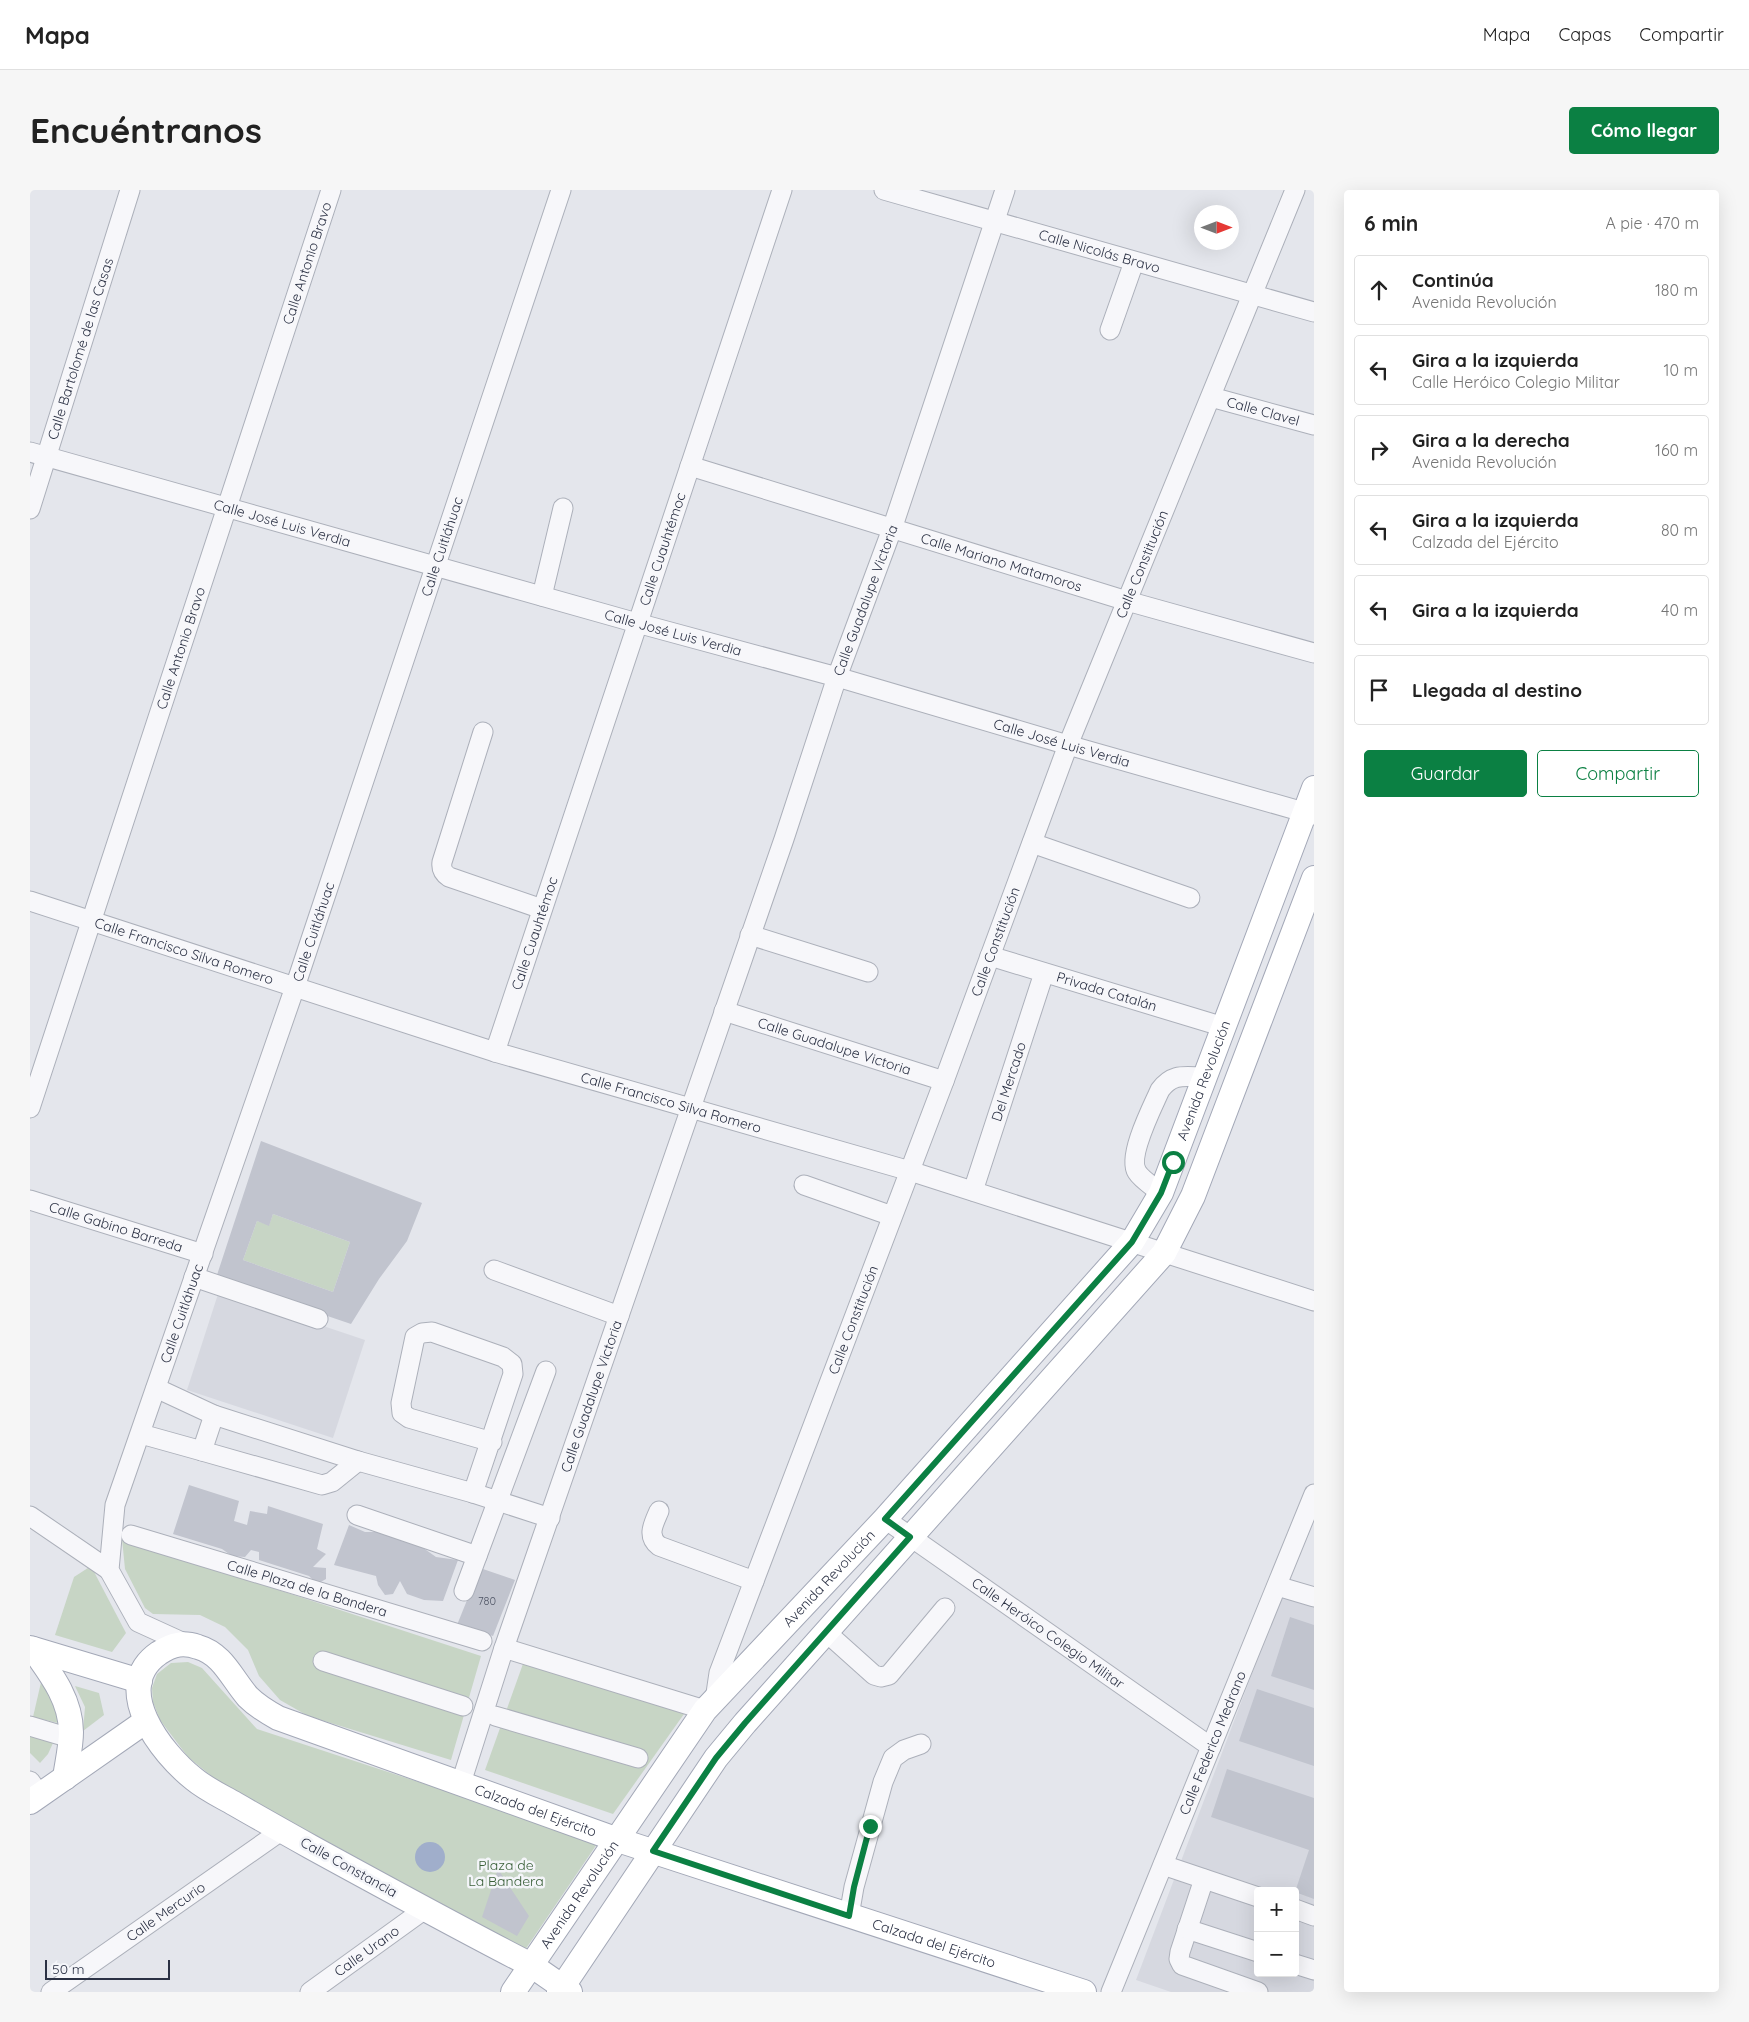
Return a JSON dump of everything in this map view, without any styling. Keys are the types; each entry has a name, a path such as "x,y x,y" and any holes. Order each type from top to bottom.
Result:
{"main road":[{"name":"Avenida Revolución","path":"513,1992 618,1840 673,1755 710,1705 885,1519 1132,1242 1161,1193 1205,1076 1310,813 1314,788"},
{"path":"564,1990 653,1851 716,1758 1164,1252 1193,1196 1314,878"},
{"path":"33,1793 65,1778 146,1721 141,1709 140,1681 150,1662 157,1655 174,1645 184,1643"},
{"name":"Calzada del Ejército","path":"184,1643 200,1647 213,1654 224,1664 247,1696 262,1710 278,1718 618,1840 1084,1992"},
{"path":"32,1649 140,1681"},
{"path":"32,1649 57,1683 67,1708 70,1738 65,1778"},
{"name":"Calle Constancia","path":"146,1721 169,1756 192,1778 281,1831 531,1965 564,1990"}],"street":[{"name":"Calle Bartolomé de las Casas","path":"30,509 38,454 130,190"},
{"name":"Calle Antonio Bravo","path":"30,1108 331,190"},
{"name":"Calle Cuitláhuac","path":"109,1570 115,1505 295,988 561,190"},
{"name":"Calle Cuauhtémoc","path":"495,1052 782,190"},
{"name":"Calle Nicolás Bravo","path":"884,190 1252,296 1314,312"},
{"name":"Calle Guadalupe Victoria","path":"460,1783 504,1648 724,1011 837,676 892,528 1005,190"},
{"name":"Calle Constitución","path":"710,1705 719,1673 944,1082 1068,745 1295,190"},
{"path":"1110,330 1134,262"},
{"name":"Calle Clavel","path":"1211,397 1314,425"},
{"name":"Calle José Luis Verdia","path":"38,454 228,506 637,623 837,676 1068,745 1310,813"},
{"name":"Calle Mariano Matamoros","path":"690,466 1127,601 1314,653"},
{"path":"542,596 563,508"},
{"path":"483,732 442,862 444,874 542,909"},
{"path":"1032,843 1190,898"},
{"name":"Calle Francisco Silva Romero","path":"30,901 495,1052 910,1170 1314,1301"},
{"path":"750,935 868,972"},
{"name":"Privada Catalán","path":"990,956 1224,1028"},
{"name":"Del Mercado","path":"973,1191 1044,973"},
{"name":"Calle Guadalupe Victoria","path":"724,1011 944,1082"},
{"path":"1161,1193 1136,1172 1134,1162 1136,1150 1160,1090 1166,1081 1175,1077 1205,1076"},
{"path":"804,1185 892,1216"},
{"name":"Calle Gabino Barreda","path":"30,1200 203,1254"},
{"path":"494,1270 619,1316"},
{"path":"194,1278 318,1319"},
{"path":"474,1493 492,1442 513,1374 512,1364 503,1357 432,1332 422,1333 415,1337 401,1403 402,1414 492,1442"},
{"path":"464,1591 546,1371"},
{"path":"156,1388 214,1415 358,1461 474,1493 550,1518"},
{"path":"202,1451 214,1415"},
{"path":"141,1434 322,1485 332,1482 358,1461"},
{"name":"Calle Federico Medrano","path":"1111,1992 1314,1494"},
{"path":"659,1510 651,1536 659,1546 754,1581"},
{"path":"357,1515 477,1556"},
{"path":"30,1516 109,1570 138,1622 184,1643"},
{"name":"Calle Heróico Colegio Militar","path":"885,1519 1211,1747"},
{"name":"Calle Plaza de la Bandera","path":"131,1535 482,1641"},
{"path":"1277,1586 1314,1597"},
{"path":"826,1632 874,1675 881,1678 889,1675 945,1608"},
{"path":"504,1648 710,1705"},
{"path":"323,1661 463,1706"},
{"path":"495,1716 638,1758"},
{"path":"30,1726 70,1738"},
{"path":"849,1916 854,1887 882,1782 893,1758 904,1750 921,1744"},
{"name":"Calle Mercurio","path":"51,1992 281,1831"},
{"path":"1163,1865 1254,1896"},
{"path":"1204,1879 1179,1959 1182,1965 1258,1992"},
{"name":"Calle Urano","path":"310,1992 425,1909"},
{"path":"1299,1910 1314,1916"},
{"path":"1187,1929 1254,1951"},
{"path":"1299,1965 1314,1970"}],"shaded area":[{"path":"219,1291 365,1340 333,1438 187,1390"},
{"path":"1281,1597 1314,1607 1314,1992 1171,1992 1136,1980"}],"green space":[{"path":"273,1214 350,1242 333,1292 243,1260 257,1221 269,1225"},
{"path":"122,1539 481,1656 451,1760 308,1716 280,1700 259,1676 248,1650 225,1627 200,1615 153,1614 145,1608 125,1569"},
{"path":"91,1566 126,1633 112,1652 55,1635 74,1577"},
{"path":"524,1661 684,1714 613,1814 485,1770"},
{"name":"Plaza de La Bandera","path":"188,1662 202,1668 257,1729 501,1809 597,1844 525,1950 220,1783 188,1757 160,1720 153,1702 152,1688 157,1674 171,1663"},
{"path":"42,1678 59,1712 58,1723 33,1717"},
{"path":"75,1686 99,1693 104,1715 83,1731 85,1707"},
{"path":"30,1736 53,1743 48,1754 40,1763 30,1753"}],"water":[{"path":"430,1842 441,1846 445,1857 441,1868 430,1872 419,1868 415,1857 419,1846"}],"building":[{"path":"261,1141 422,1203 407,1241 379,1279 351,1324 216,1278","holes":["273,1214 350,1242 333,1292 243,1260 257,1221 269,1226"]},
{"path":"189,1485 239,1501 234,1521 247,1525 250,1511 267,1514 268,1506 323,1524 317,1549 326,1554 313,1567 326,1568 326,1579 317,1584 309,1576 259,1560 259,1552 251,1550 245,1557 232,1556 222,1549 173,1534"},
{"path":"349,1525 365,1532 380,1532 419,1545 436,1557 458,1560 443,1601 424,1600 407,1594 400,1581 393,1594 385,1595 378,1585 376,1576 334,1565"},
{"path":"480,1568 515,1580 493,1636 457,1625"},
{"path":"1290,1617 1314,1625 1314,1690 1271,1676"},
{"path":"1257,1689 1314,1708 1314,1766 1239,1741"},
{"path":"1227,1769 1314,1798 1314,1899 1299,1893 1299,1887 1297,1887 1309,1850 1211,1817"},
{"path":"498,1869 529,1916 517,1936 482,1917"}],"route":[{"path":"870,1826 854,1887 849,1916 653,1851 716,1758 910,1537 885,1519 1132,1242 1161,1193 1173,1162"}]}
